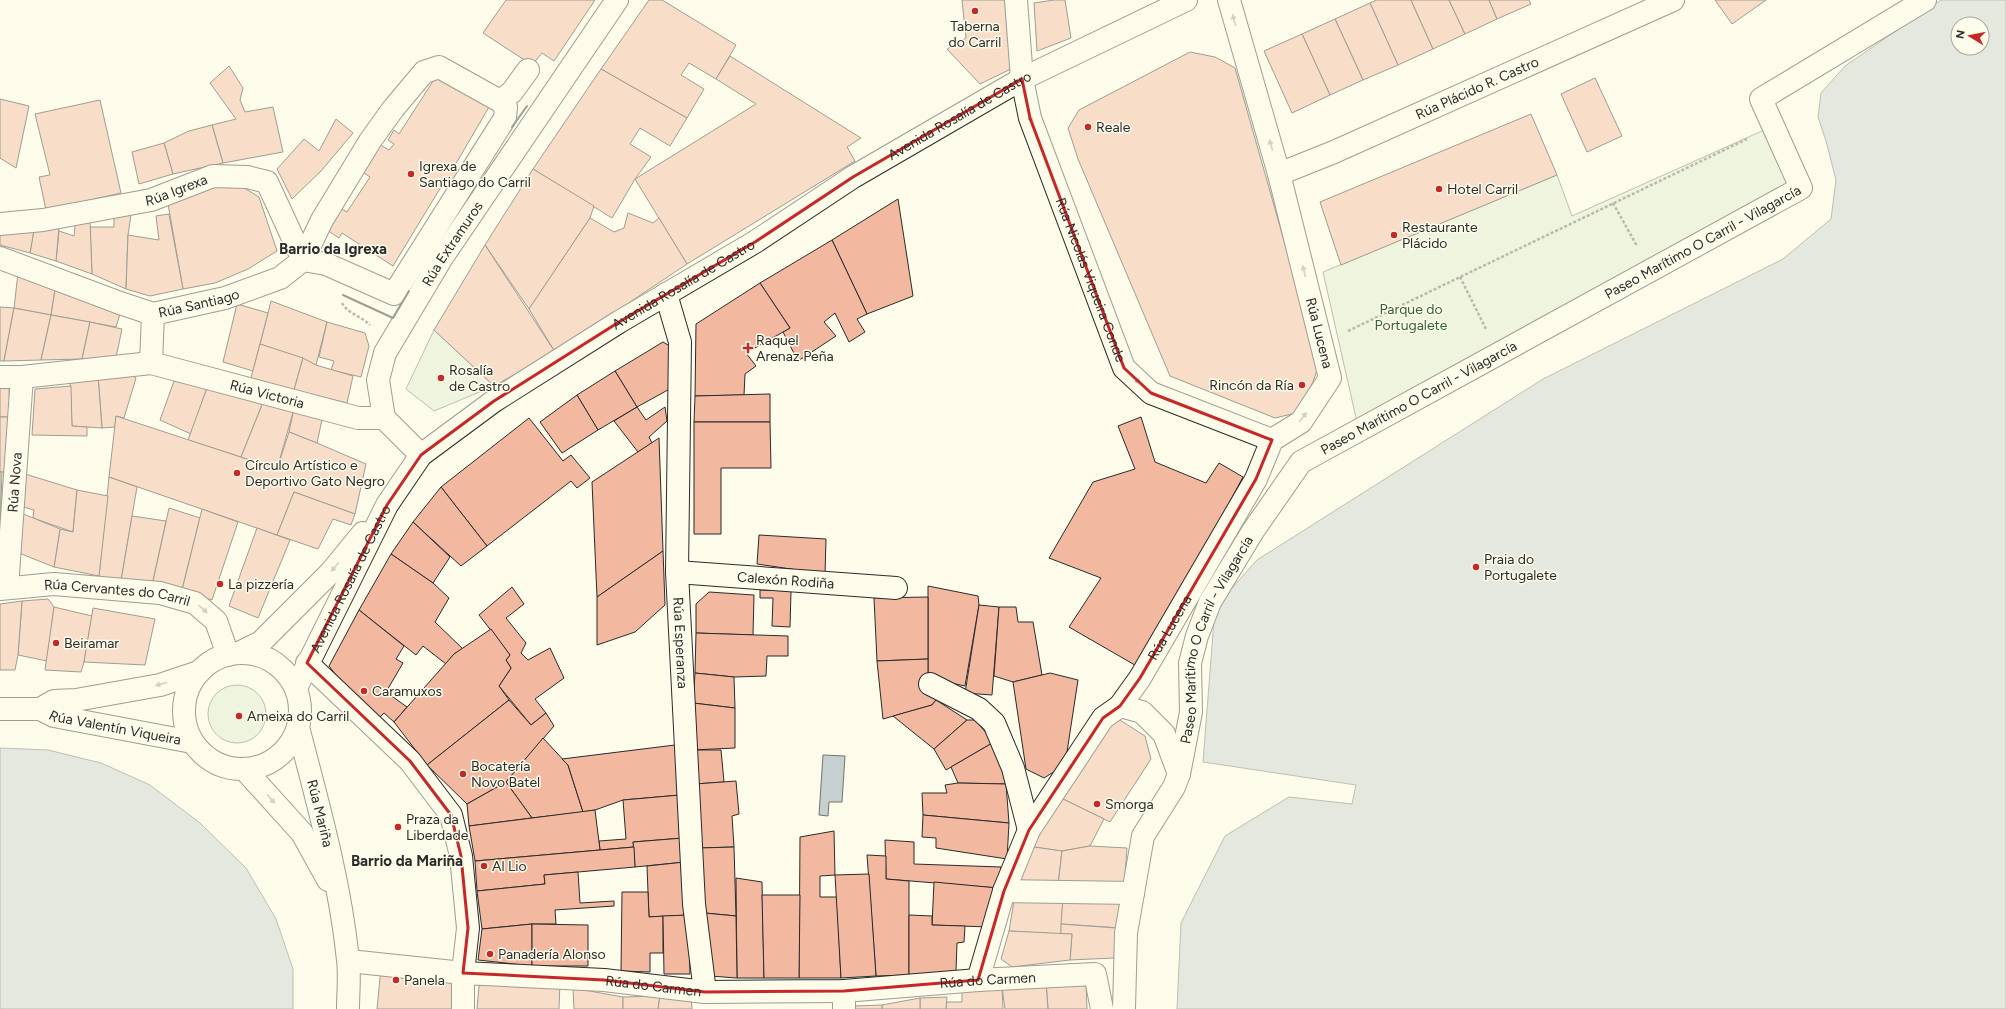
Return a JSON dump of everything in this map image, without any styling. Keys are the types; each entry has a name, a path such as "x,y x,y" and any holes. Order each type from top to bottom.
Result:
{"street":[{"name":"Rúa Extramuros","path":"384,418 378,380 385,353 441,259 617,0"},
{"name":"Rúa Nicolás Viqueira Conde","path":"1016,0 1022,79 1030,118 1124,368 1151,393 1272,440"},
{"name":"Avenida Rosalía de Castro","path":"296,688 307,663 387,505 421,455 494,401 666,294 756,242 853,177 1022,79 1186,0"},
{"name":"Rúa Lucena","path":"978,980 1004,891 1030,830 1103,718 1120,706 1140,678 1256,479 1272,440 1301,422 1330,378 1280,174 1229,0"},
{"name":"Rúa Plácido R. Castro","path":"1280,174 1334,152 1673,0"},
{"name":"Paseo Marítimo O Carril - Vilagarcía","path":"1124,1009 1126,934 1143,836 1174,787 1179,774 1191,712 1190,663 1197,636 1210,602 1253,531 1301,462 1801,188 1762,99 1925,0"},
{"name":"Rúa Santiago","path":"0,258 153,314 224,298 280,278 303,260 322,220 370,142 393,109 424,72 439,67 500,101"},
{"path":"303,260 326,264 394,294 504,118 506,107 500,101 512,92 528,70"},
{"name":"Rúa Igrexa","path":"0,224 43,220 151,200 213,176 247,177 267,182 303,260"},
{"name":"Rúa Esperanza","path":"666,294 680,342 677,572 694,904 705,992"},
{"path":"152,363 153,314"},
{"name":"Rúa Victoria","path":"0,377 22,377 152,363 358,418 384,418"},
{"name":"Rúa Nova","path":"3,588 22,377"},
{"path":"384,418 421,455"},
{"path":"234,654 257,655 273,662 286,673 296,688 301,714 298,727 291,744 279,757 263,766 245,770 229,768 215,763 202,754 192,742 185,725 184,706 188,688 198,672 212,661 234,654 261,642 331,572 387,505"},
{"name":"Calexón Rodiña","path":"677,572 896,588"},
{"name":"Rúa Cervantes do Carril","path":"3,588 61,585 160,593 195,603 216,621 234,654"},
{"path":"307,663 410,761 451,815 461,856 468,928 463,973 463,1009"},
{"name":"Rúa Valentín Viqueira","path":"0,709 40,709 54,702 76,700 160,685 198,672"},
{"path":"930,684 979,709 994,723 1013,768 1030,830"},
{"path":"1120,706 1142,712 1164,734 1179,774"},
{"name":"Rúa Valentín Viqueira","path":"40,709 54,716 192,742"},
{"name":"Rúa Mariña","path":"298,727 323,824 349,961 348,1009"},
{"name":"Rúa Mariña","path":"245,770 302,833 338,899"},
{"path":"1004,891 1133,892"},
{"path":"349,961 463,973"},
{"name":"Rúa do Carmen","path":"463,973 604,980 705,992 844,1000 978,980 1095,974 1102,1009"}],"path":[{"path":"1343,333 1773,126"},
{"path":"1613,203 1651,271"},
{"path":"345,272 337,292 346,310 364,319 373,330"},
{"path":"1460,276 1498,355"}],"highlighted area":[{"path":"1022,79 1030,118 1124,368 1151,393 1272,440 1256,479 1140,678 1120,706 1103,718 1029,830 1004,891 978,980 844,991 705,992 604,980 463,973 468,928 461,856 451,815 410,761 307,663 387,505 421,455 494,401 619,322 755,242 853,177"}],"green space":[{"name":"Parque do Portugalete","path":"1773,126 1801,188 1359,431 1323,272 1557,175 1572,216"},
{"path":"434,330 494,386 434,411 406,389"},
{"path":"237,685 253,690 261,698 266,714 261,730 253,738 237,743 221,738 213,730 208,714 213,698 221,690"}],"shaded area":[{"path":"1941,0 2006,0 2006,1009 1177,1009 1181,923 1225,836 1289,797 1352,804 1356,785 1203,762 1215,607 1257,560 1543,379 1783,259 1831,219 1836,180 1818,117 1821,93 1845,66"},
{"path":"0,748 48,750 101,763 150,785 200,823 246,868 276,919 293,969 293,1009 0,1009"},
{"path":"823,755 845,756 842,802 829,802 828,816 819,815"}],"building":[{"path":"506,0 595,0 554,61 542,53 532,65 483,33"},
{"path":"649,0 662,0 736,45 716,79 689,63 681,75 704,89 687,118 601,69"},
{"path":"962,0 1008,0 1013,68 980,84 947,49 966,38"},
{"path":"1065,0 1071,38 1037,51 1034,3"},
{"path":"1377,0 1411,0 1433,49 1398,65 1370,3"},
{"path":"1411,0 1449,0 1465,34 1433,49"},
{"path":"1449,0 1489,0 1497,19 1465,34"},
{"path":"1489,0 1529,0 1531,4 1497,19"},
{"path":"1715,0 1766,0 1732,24"},
{"path":"1370,3 1398,65 1363,80 1335,19"},
{"path":"1335,19 1363,80 1330,95 1302,34"},
{"path":"1302,34 1330,95 1292,113 1264,51"},
{"path":"1190,52 1215,57 1235,68 1319,364 1313,382 1296,413 1275,418 1170,376 1078,159 1068,128 1079,110"},
{"path":"730,56 861,138 847,147 855,161 687,264 635,179 756,104 716,79"},
{"path":"229,66 243,88 240,100 245,112 273,107 283,152 223,163 212,125 236,119 210,83"},
{"path":"601,69 687,118 670,146 640,128 630,144 651,157 635,179 612,218 533,169"},
{"name":"Igrexa de Santiago do Carril","path":"437,75 489,107 454,167 459,171 452,181 447,177 393,266 342,233 339,238 324,228 338,207 347,212 370,177 361,171 379,144 389,150 394,144 388,140 394,130 399,134"},
{"path":"1595,78 1622,136 1587,152 1561,94"},
{"path":"0,99 29,106 16,168 0,158"},
{"path":"100,100 121,193 46,210 39,177 50,175 35,114"},
{"name":"Hotel Carril","path":"1531,114 1557,175 1341,265 1320,202"},
{"path":"336,119 353,133 321,171 292,199 277,169 304,139 319,151"},
{"path":"212,125 223,163 173,174 164,143 189,131"},
{"path":"164,143 173,174 139,184 132,152"},
{"path":"533,169 594,206 590,218 529,309 485,245"},
{"path":"217,182 236,183 259,197 277,251 248,269 215,283 183,289 167,198"},
{"path":"898,199 913,296 867,314 832,240"},
{"path":"132,208 128,235 126,289 92,274 90,227 114,227 114,212"},
{"path":"628,213 653,223 659,218 687,264 555,352 529,309 590,218 614,232 624,228"},
{"path":"169,214 183,289 150,296 126,289 128,235 159,240 156,216"},
{"path":"76,218 90,218 92,274 56,261 59,231 74,236"},
{"path":"35,224 59,227 56,261 30,253"},
{"path":"35,224 30,253 0,245 0,226"},
{"path":"832,240 867,314 857,319 865,332 849,342 835,313 824,322 836,336 798,361 783,332 790,328 760,283"},
{"path":"485,245 555,352 494,386 434,330"},
{"path":"18,273 55,290 51,315 14,308"},
{"path":"760,283 790,328 746,353 756,366 745,374 744,395 695,396 696,324"},
{"path":"55,290 120,314 116,327 51,315"},
{"path":"271,301 327,322 316,365 260,344"},
{"path":"237,304 268,313 253,371 223,362"},
{"path":"0,307 14,308 4,361 0,361"},
{"path":"14,308 51,315 41,360 4,361"},
{"path":"51,315 90,322 82,359 41,360"},
{"path":"90,322 122,329 115,362 82,359"},
{"path":"327,322 365,333 369,346 361,377 331,370 334,361 319,357"},
{"path":"663,342 676,350 675,386 637,407 615,371"},
{"path":"260,344 303,358 294,390 251,378"},
{"path":"303,358 316,365 353,376 347,403 294,390"},
{"path":"127,371 136,378 124,418 116,416 115,427 102,428 98,376"},
{"path":"615,371 637,407 598,430 577,395"},
{"path":"98,376 102,428 72,426 70,380"},
{"path":"174,381 207,388 191,434 160,420"},
{"path":"71,386 72,426 87,427 87,436 32,435 35,389"},
{"path":"0,387 9,388 10,417 0,417"},
{"path":"207,388 264,400 241,457 188,440"},
{"path":"770,394 770,422 694,422 695,396"},
{"path":"577,395 598,430 562,453 540,422"},
{"path":"264,400 294,409 277,469 241,457"},
{"path":"637,407 646,420 665,407 667,421 649,437 652,443 638,452 614,421"},
{"path":"294,409 323,415 317,443 289,432"},
{"name":"Círculo Artístico e Deportivo Gato Negro","path":"116,416 277,469 289,432 317,443 366,464 355,514 294,492 277,535 109,477"},
{"path":"0,417 10,417 10,472 0,472"},
{"path":"1141,417 1155,462 1206,483 1219,463 1243,477 1140,668 1069,627 1101,578 1049,558 1093,482 1135,469 1118,426"},
{"path":"529,418 563,461 571,455 590,478 577,488 571,481 487,546 441,487"},
{"path":"694,422 770,422 771,468 721,468 721,534 694,534"},
{"path":"659,438 663,551 597,597 592,482"},
{"path":"0,472 2,472 0,531"},
{"path":"22,473 77,490 73,532 33,518 34,510 20,506"},
{"path":"109,477 137,487 121,581 99,576"},
{"path":"441,487 487,546 461,566 413,522"},
{"path":"77,490 108,496 99,576 54,567 60,529 73,532"},
{"path":"294,492 355,514 351,525 333,519 318,549 277,535"},
{"path":"169,508 200,518 182,590 152,585"},
{"path":"202,509 238,522 212,600 182,590"},
{"path":"21,513 60,529 54,567 14,551"},
{"path":"132,516 166,521 152,585 121,581"},
{"path":"413,522 450,557 433,583 391,554"},
{"path":"257,528 290,540 258,618 229,606"},
{"path":"759,535 826,539 825,574 757,564"},
{"path":"663,551 665,605 635,632 597,645 597,597"},
{"path":"391,554 433,583 449,598 435,622 463,649 454,654 446,664 423,646 416,655 359,610"},
{"path":"928,586 978,596 979,605 965,686 928,678"},
{"path":"512,587 524,604 506,618 526,643 521,653 528,660 550,648 564,678 535,699 546,713 531,725 499,686 511,668 506,660 510,655 479,615"},
{"path":"760,590 791,591 790,627 772,626 773,598 760,598"},
{"path":"709,592 754,595 753,635 696,633 696,604"},
{"path":"928,597 928,659 877,661 874,598"},
{"path":"48,599 54,607 47,661 18,655 22,601"},
{"path":"22,601 18,655 15,670 0,670 0,604"},
{"path":"979,605 999,607 992,695 965,693"},
{"path":"54,607 92,616 81,672 45,670"},
{"path":"999,607 1016,607 1018,622 1033,622 1042,675 1013,682 994,676"},
{"path":"93,608 155,619 145,665 84,662"},
{"path":"359,610 404,646 396,659 403,663 386,692 407,707 394,722 384,713 379,718 345,687 329,666"},
{"path":"491,629 510,655 506,660 511,668 499,686 509,700 427,765 394,722 454,654"},
{"path":"696,633 788,636 788,656 767,656 766,676 734,677 695,673"},
{"path":"928,659 928,678 921,678 923,691 936,700 932,705 883,719 877,661"},
{"path":"695,673 734,677 735,708 693,703"},
{"path":"1050,673 1078,680 1065,765 1044,778 1026,769 1013,682"},
{"path":"509,700 531,725 546,713 554,726 506,782 467,804 427,765"},
{"path":"936,700 967,720 934,749 893,716 932,705"},
{"path":"693,703 735,708 735,748 691,750"},
{"path":"1115,717 1145,736 1151,759 1110,822 1061,798"},
{"path":"967,720 975,720 994,742 946,770 934,749"},
{"path":"543,738 568,765 583,812 532,818 506,782"},
{"path":"994,742 1006,784 958,783 951,767"},
{"path":"675,745 680,795 623,800 595,810 583,812 568,765 562,759"},
{"path":"691,750 721,750 724,782 695,784"},
{"path":"736,781 739,814 732,816 734,847 699,848 695,784"},
{"path":"506,782 532,818 469,826 467,804"},
{"path":"958,783 1006,784 1009,823 923,815 922,793 947,793 945,785"},
{"path":"680,795 683,838 633,842 634,847 600,850 599,841 626,839 623,800"},
{"path":"1061,798 1104,819 1090,846 1062,851 1027,846"},
{"path":"595,810 600,850 475,861 469,826"},
{"path":"923,815 1009,823 1007,859 936,848 936,838 922,837"},
{"path":"834,831 835,875 820,876 820,897 837,897 841,978 799,978 800,837"},
{"path":"683,838 685,862 635,867 633,842"},
{"path":"885,840 914,842 914,864 1001,867 998,888 886,879"},
{"path":"1027,846 1062,851 1058,885 1019,883"},
{"path":"1090,846 1127,848 1124,887 1058,885 1062,851"},
{"path":"634,847 635,867 544,875 545,884 477,891 475,861"},
{"path":"734,847 736,916 705,913 699,848"},
{"path":"867,855 886,856 886,879 909,881 909,975 876,976"},
{"path":"685,862 688,915 649,917 647,866"},
{"path":"578,872 580,903 614,901 614,906 555,910 556,924 532,924 482,929 477,891 545,884 544,875"},
{"path":"869,874 876,976 841,978 835,875"},
{"path":"736,878 762,882 764,978 737,978"},
{"path":"934,882 998,888 989,927 932,925"},
{"path":"622,892 648,892 649,917 663,916 663,953 650,953 650,972 621,971"},
{"path":"762,895 800,895 799,978 764,978"},
{"path":"1015,895 1063,898 1061,934 1009,931"},
{"path":"1063,898 1119,901 1121,928 1061,924"},
{"path":"705,913 736,916 737,978 710,976"},
{"path":"688,915 690,974 664,974 663,916"},
{"path":"909,915 932,916 932,925 965,926 964,942 957,943 956,971 909,975"},
{"path":"532,924 532,966 478,960 482,929"},
{"path":"532,924 588,925 588,966 532,966"},
{"path":"1061,924 1116,928 1114,958 1070,960 1072,934 1061,934"},
{"path":"1009,931 1072,934 1070,960 1012,967 1001,959"},
{"path":"381,968 455,974 454,1009 377,1009"},
{"path":"489,980 560,982 559,1009 477,1009 479,986"},
{"path":"1046,982 1086,982 1087,1009 1048,1009"},
{"path":"1046,982 1048,1009 1005,1009 1002,987"},
{"path":"1002,987 1003,1009 946,1009 946,1002 962,1002 962,988"},
{"path":"573,988 623,997 623,1009 574,1009"},
{"path":"660,996 658,1009 623,1009 623,997"},
{"path":"660,996 691,997 692,1009 658,1009"},
{"path":"947,997 946,1009 920,1009 920,998"},
{"path":"920,998 920,1009 882,1009 882,1005"},
{"path":"882,1005 882,1009 854,1009 854,1006"}],"wall":[{"path":"512,127 527,106"},
{"path":"343,295 393,318 409,291"}],"place":[{"name":"Taberna do Carril","path":"975,11"},
{"name":"Reale","path":"1088,127"},
{"name":"Igrexa de Santiago do Carril","path":"411,174"},
{"name":"Hotel Carril","path":"1439,189"},
{"name":"Restaurante Plácido","path":"1394,235"},
{"name":"Raquel Arenaz Peña","path":"748,348"},
{"name":"Rosalía de Castro","path":"441,378"},
{"name":"Rincón da Ría","path":"1302,385"},
{"name":"Círculo Artístico e Deportivo Gato Negro","path":"237,473"},
{"name":"Praia do Portugalete","path":"1476,567"},
{"name":"La pizzería","path":"220,584"},
{"name":"Beiramar","path":"56,643"},
{"name":"Caramuxos","path":"364,691"},
{"name":"Ameixa do Carril","path":"239,716"},
{"name":"Bocatería Novo Batel","path":"463,774"},
{"name":"Smorga","path":"1097,804"},
{"name":"Praza da Liberdade","path":"398,827"},
{"name":"Al Lio","path":"484,866"},
{"name":"Panadería Alonso","path":"490,954"},
{"name":"Panela","path":"396,980"}],"district":[{"name":"Barrio da Igrexa","path":"333,249"},
{"name":"Barrio da Mariña","path":"407,861"}]}
